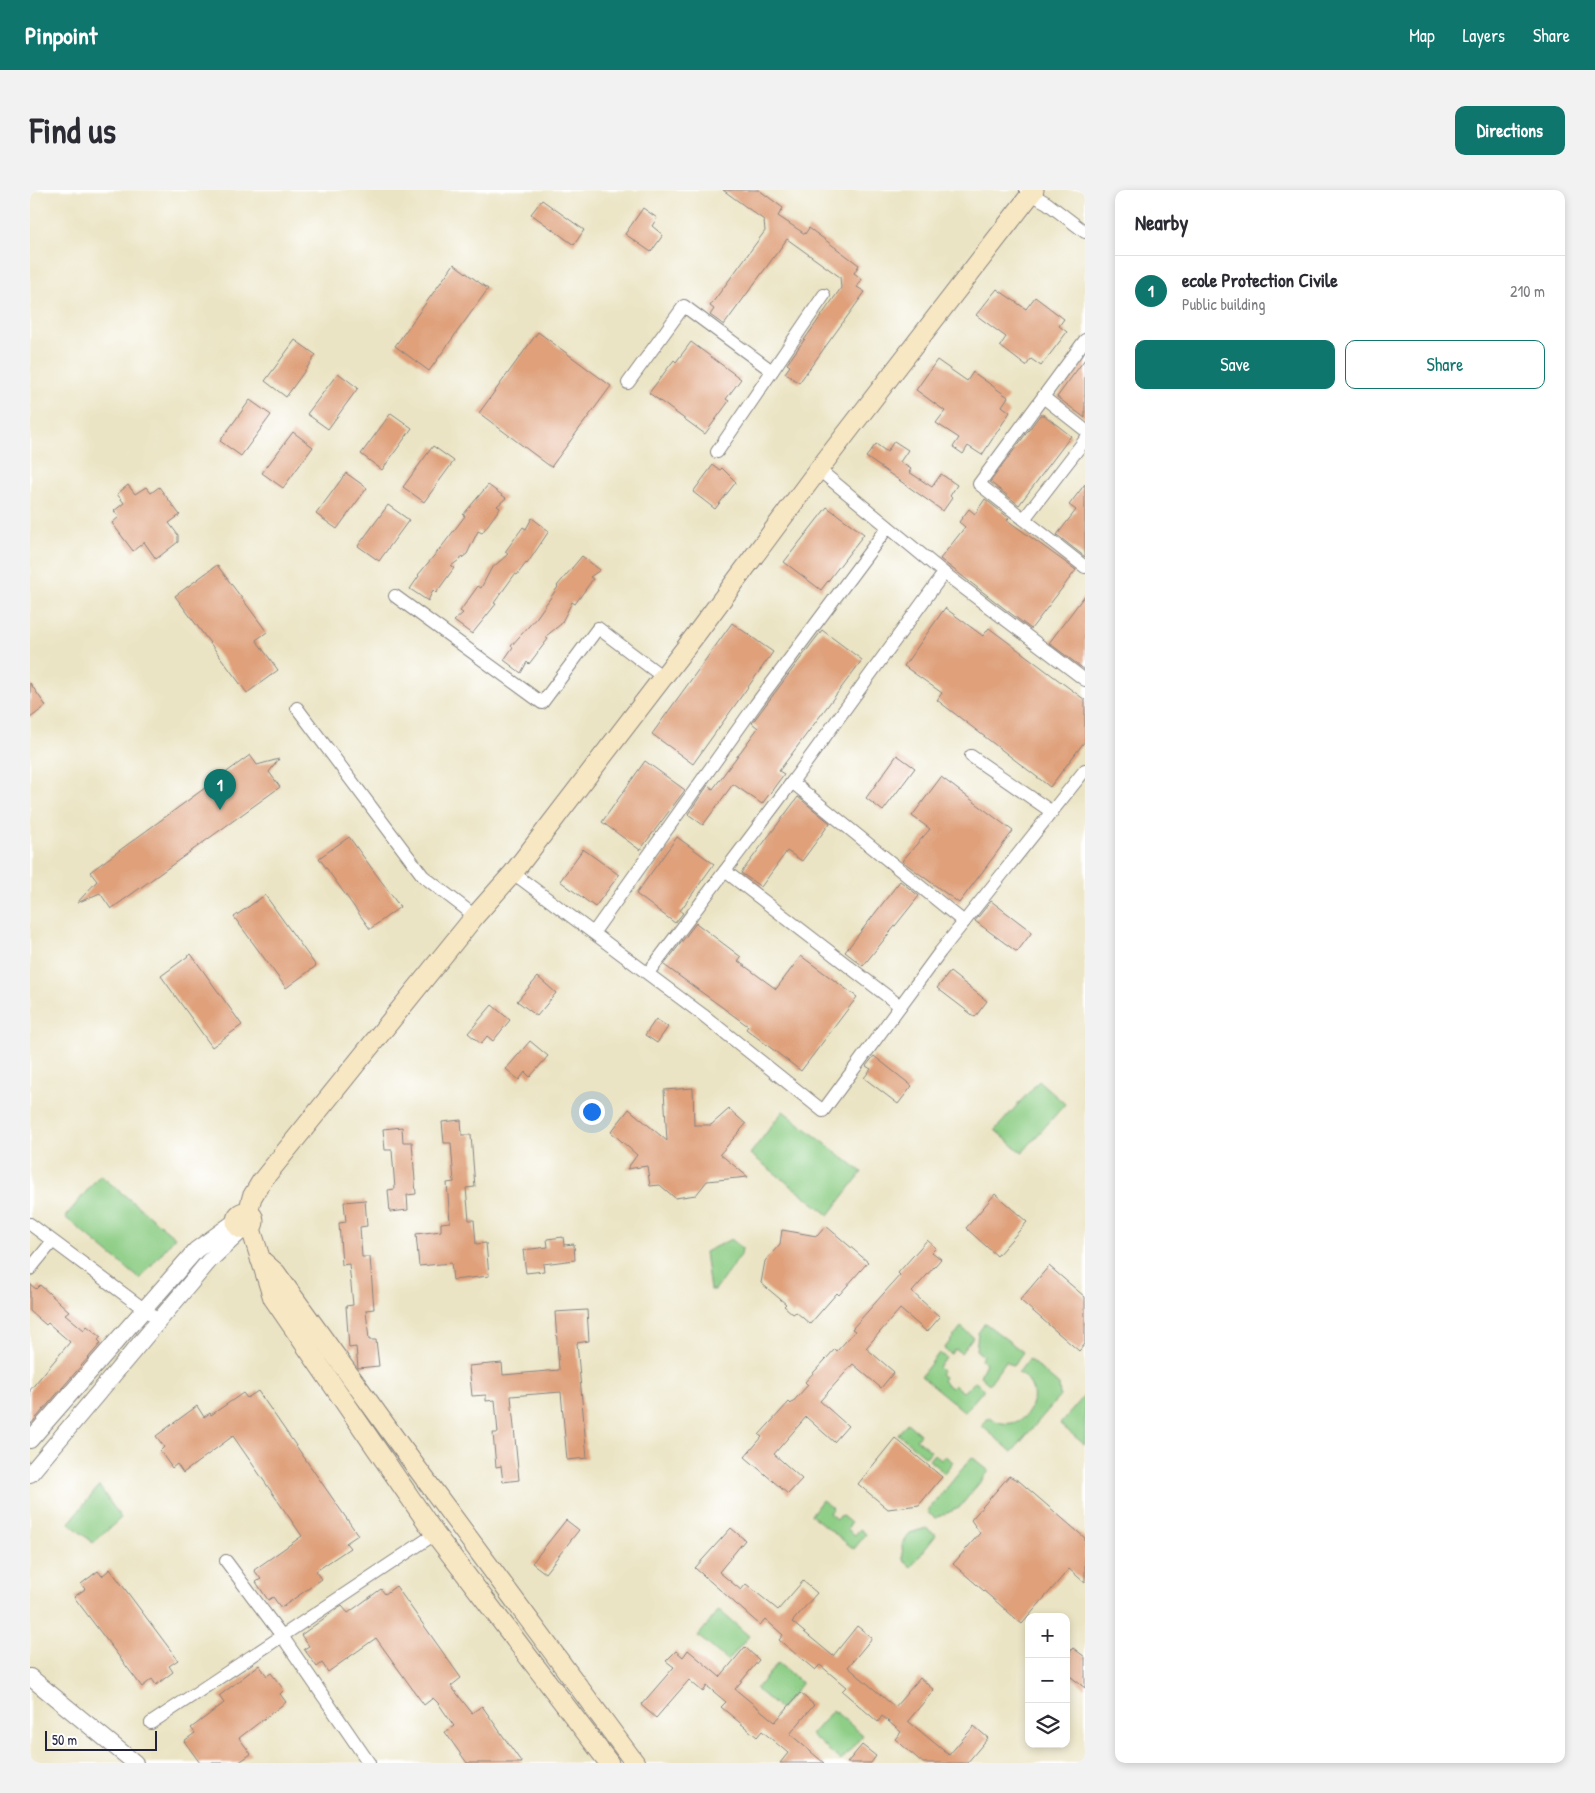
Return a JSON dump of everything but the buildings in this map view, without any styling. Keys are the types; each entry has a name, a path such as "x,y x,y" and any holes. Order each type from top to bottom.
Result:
{"main road":[{"path":"609,1763 435,1534 273,1298 260,1259 244,1223 252,1197 261,1182 475,916 513,873 1029,191"},
{"path":"260,1259 276,1273 402,1448 635,1763"}],"street":[{"path":"1029,191 1085,232"},
{"path":"717,452 824,295"},
{"path":"628,383 684,306 772,371"},
{"path":"1085,340 978,484 1085,567"},
{"path":"1043,398 1085,430"},
{"path":"1024,520 1085,440"},
{"path":"818,469 944,573 1085,680"},
{"path":"594,932 756,704 888,527"},
{"path":"648,973 792,782 944,573"},
{"path":"395,596 542,703 598,628 663,677"},
{"path":"297,708 423,876 475,916"},
{"path":"971,756 1052,812"},
{"path":"513,873 648,973 823,1111 964,922 1085,770"},
{"path":"792,782 964,922"},
{"path":"725,871 900,1006"},
{"path":"30,1440 144,1307 196,1250 244,1223"},
{"path":"32,1468 160,1321 209,1261 244,1223"},
{"path":"30,1224 52,1242 144,1307 160,1321"},
{"path":"30,1269 52,1242"},
{"path":"151,1723 435,1534"},
{"path":"226,1561 282,1636 369,1763"},
{"path":"30,1678 135,1763"}],"green space":[{"path":"1039,1081 1065,1104 1022,1153 995,1130"},
{"path":"783,1111 862,1172 829,1215 750,1154"},
{"path":"100,1175 175,1237 140,1279 65,1217"},
{"path":"731,1239 742,1248 741,1255 715,1290 710,1290 705,1252"},
{"path":"985,1323 1023,1352 1013,1366 1006,1361 989,1384 980,1376 986,1363 981,1359 983,1356 976,1350 978,1333"},
{"path":"961,1327 973,1337 961,1353 955,1349 951,1354 944,1349"},
{"path":"939,1353 946,1358 938,1367 942,1371 940,1374 944,1377 942,1381 951,1388 954,1385 963,1392 975,1382 984,1389 965,1412 921,1376"},
{"path":"1029,1359 1059,1385 1060,1396 1012,1452 982,1426 989,1417 1001,1423 1012,1423 1022,1419 1029,1411 1033,1402 1033,1391 1028,1381 1018,1373"},
{"path":"1085,1395 1085,1445 1060,1424"},
{"path":"907,1423 920,1434 916,1439 931,1451 926,1457 898,1434"},
{"path":"934,1454 941,1460 945,1456 953,1462 944,1473 929,1460"},
{"path":"972,1457 989,1471 959,1508 935,1518 927,1512"},
{"path":"99,1486 121,1518 93,1543 69,1523"},
{"path":"822,1500 833,1508 829,1513 837,1520 841,1515 851,1523 847,1529 855,1535 860,1529 866,1534 854,1549 811,1515"},
{"path":"926,1528 936,1535 911,1567 903,1560 902,1545 910,1533"},
{"path":"719,1610 749,1636 728,1661 698,1636"},
{"path":"778,1663 802,1683 780,1709 756,1689"},
{"path":"833,1710 863,1735 841,1761 811,1735"}],"place":[{"name":"ecole Protection Civile","path":"220,810"}]}
